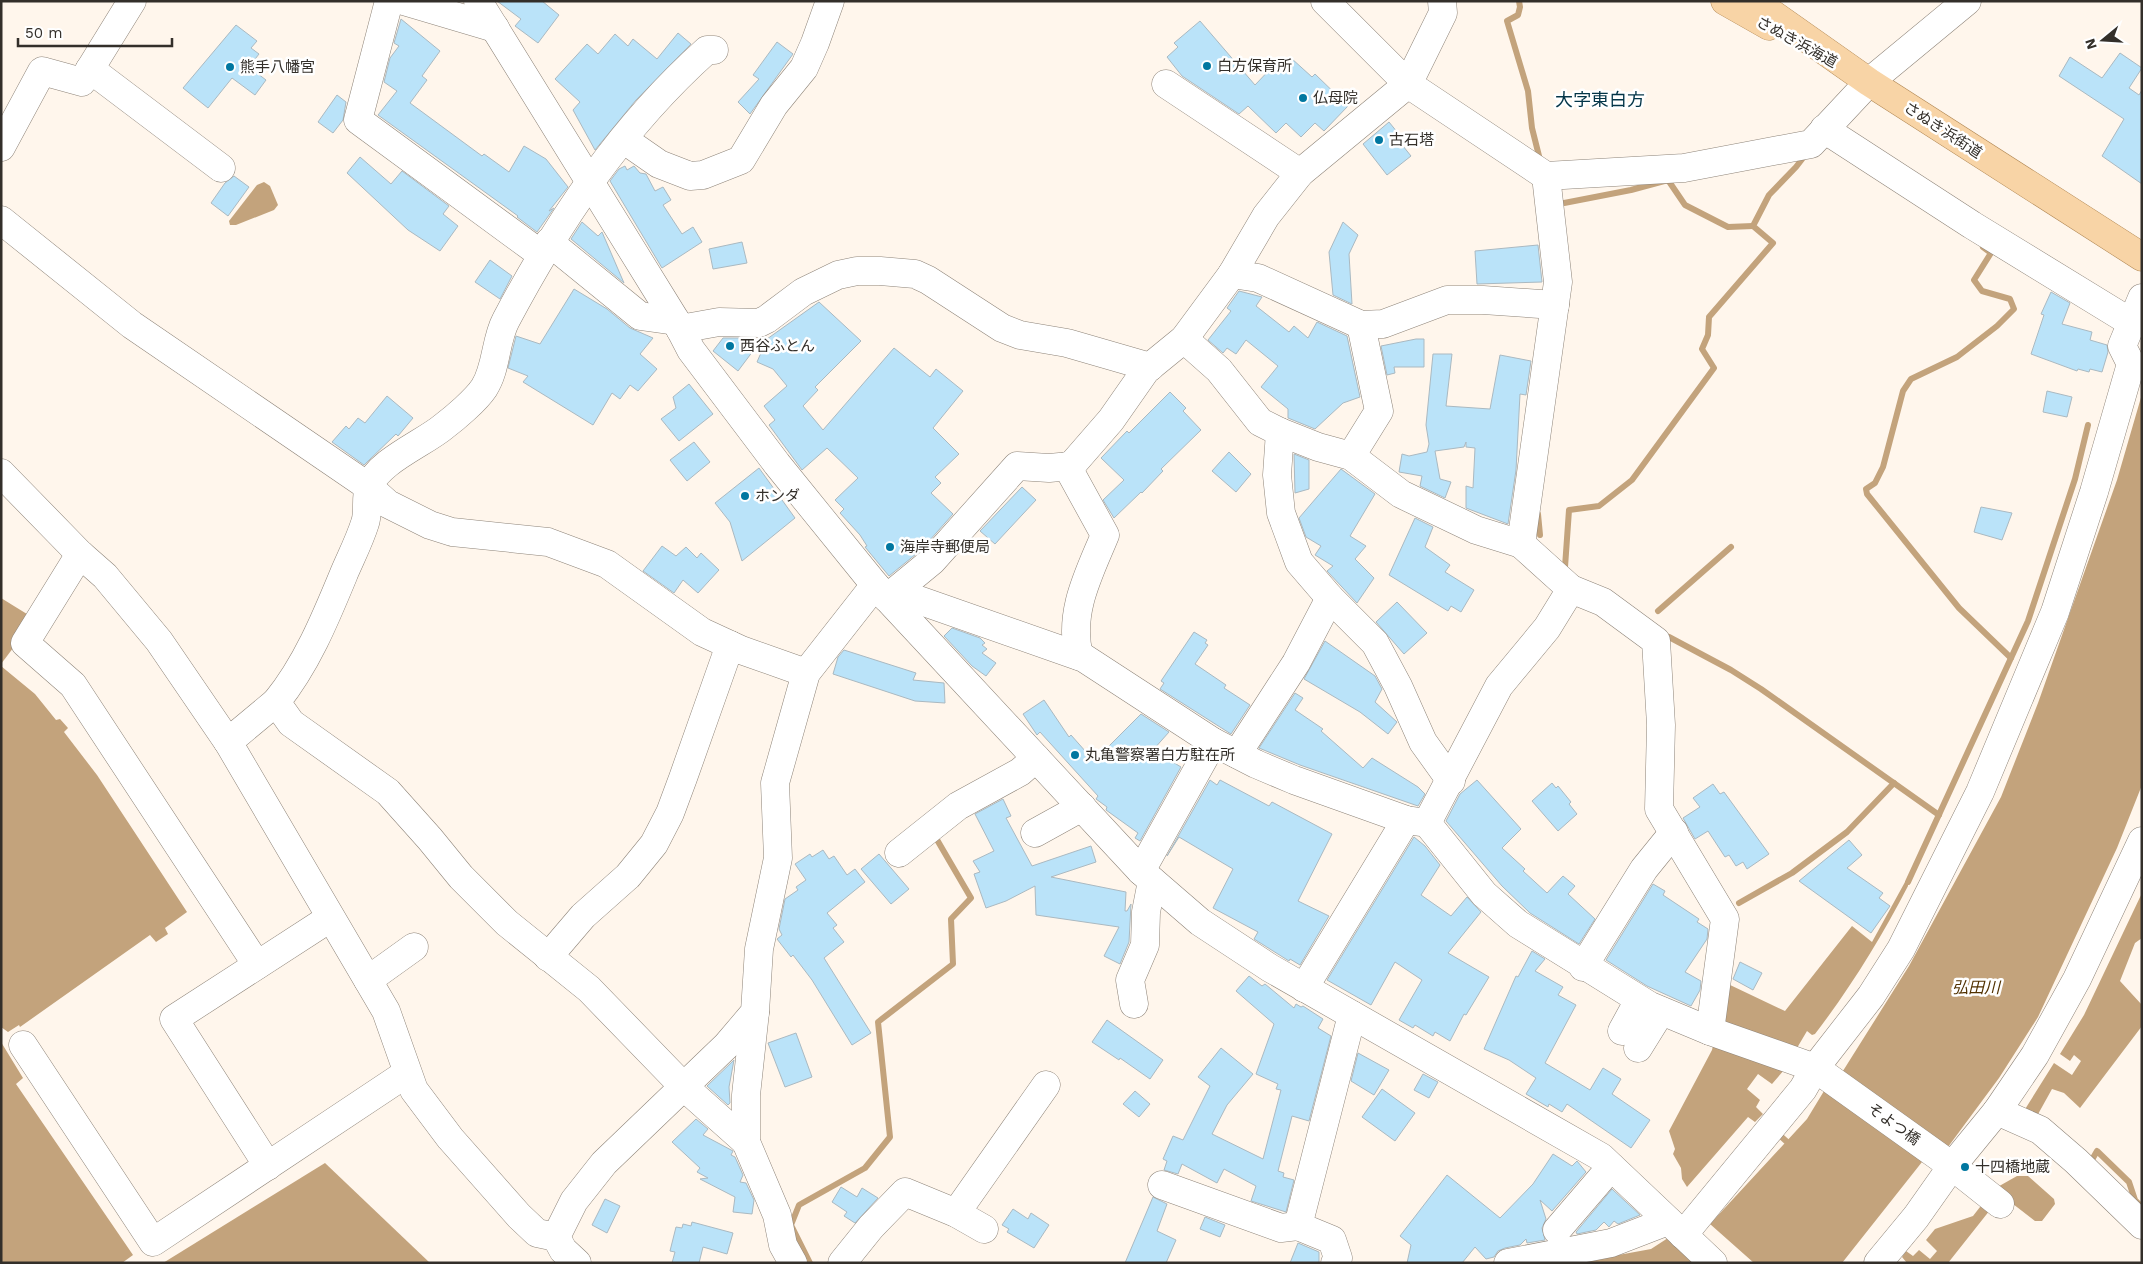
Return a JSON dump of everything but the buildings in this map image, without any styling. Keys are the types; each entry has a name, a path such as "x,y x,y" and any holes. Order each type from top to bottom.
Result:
{"main road":[{"name":"さぬき浜海道","path":"1725,1 1869,82"},
{"name":"さぬき浜街道","path":"1754,1 1869,82 2139,255"}],"street":[{"path":"1,147 42,71 82,82 132,1"},
{"path":"388,1 358,120 640,316 678,325 758,322 767,319 803,292 838,275 857,271 915,274 928,280 1002,328 1067,343 1150,367"},
{"path":"404,1 495,28"},
{"path":"478,1 678,325 690,350 766,449 881,591 1146,876 1200,922 1270,968 1601,1157 1713,1263"},
{"path":"623,139 659,164 690,176 702,175 741,160 774,105 804,68 816,43 830,1"},
{"path":"1325,1 1408,84 1546,176 1684,168 1811,144 1869,82 1967,1"},
{"path":"793,1263 783,1245 777,1214 746,1142 747,1085 755,1012 759,950 778,858 775,783 806,673 881,591 932,562 1017,466 1049,468 1072,466 1150,367 1184,339 1232,274 1266,216 1300,173 1408,84 1443,13 1442,1"},
{"path":"228,742 276,702 288,688 322,628 366,522 369,487 373,479 396,457 442,428 484,388 493,366 504,322 546,249 589,181 623,139 690,66 707,50 714,50"},
{"path":"90,69 221,168"},
{"path":"1166,84 1300,173"},
{"path":"1508,1263 1611,1243 1675,1228 1771,1128 1803,1089 1825,1075 1901,949 1980,792 2027,683 2055,612 2094,492 2131,364 2122,346 2137,311 1972,225 1824,130"},
{"path":"1521,544 1558,282 1546,176"},
{"path":"1,220 132,325 369,487 388,504 430,525 452,532 548,542 608,564 702,632 730,645 806,673"},
{"path":"1232,274 1258,278 1360,325 1383,324 1448,300 1483,300 1555,305"},
{"path":"1351,456 1378,411 1360,325"},
{"path":"1184,339 1219,370 1260,422 1318,447 1351,456 1401,494 1476,530 1521,544 1571,589 1603,602 1656,641 1661,725 1659,809 1725,919 1710,1031"},
{"path":"1280,432 1278,475 1281,513 1298,562 1375,644 1398,686 1423,742 1451,781"},
{"path":"1067,466 1105,535 1078,604 1075,632 1079,656"},
{"path":"1,473 80,554 105,576 159,641 228,742 330,918 386,1010 414,1090 450,1138 519,1216 537,1234 556,1237"},
{"path":"80,554 25,643 72,686 257,965"},
{"path":"1304,988 1417,821 1451,781 1499,686 1546,628 1571,589"},
{"path":"881,591 906,596 1079,656 1213,742 1237,754 1294,780 1417,821"},
{"path":"1237,754 1296,663 1330,598"},
{"path":"548,957 584,916 628,876 654,844 670,813 684,778 730,645"},
{"path":"276,702 291,723 388,792 465,881 511,927 589,989 683,1086 746,1142"},
{"path":"1134,1004 1130,980 1145,945 1146,876 1213,742"},
{"path":"900,853 958,806 1020,772 1036,758"},
{"path":"1035,833 1082,807"},
{"name":"そよつ橋","path":"1417,821 1484,894 1518,924 1583,967 1650,1005 1710,1031 1825,1075 1952,1166 2000,1204"},
{"path":"1583,967 1644,869 1674,832"},
{"path":"1878,1263 1916,1217 1952,1166 1997,1111 2059,1014 2142,842"},
{"path":"268,1166 174,1019 330,918"},
{"path":"368,980 414,947"},
{"path":"1630,1040 1650,1005"},
{"path":"556,1237 574,1201 604,1163 727,1044 755,1012"},
{"path":"1298,1226 1352,1015"},
{"path":"23,1045 153,1242 408,1073"},
{"path":"956,1213 1046,1085"},
{"path":"1997,1111 2040,1130 2076,1161 2142,1225"},
{"path":"1557,1230 1611,1167"},
{"path":"1162,1185 1280,1228 1298,1226 1332,1240 1338,1258 1335,1263"},
{"path":"842,1263 871,1227 905,1192 956,1213 984,1229"},
{"path":"556,1237 563,1250 577,1263"}],"water":[{"path":"264,182 270,186 278,205 274,210 236,225 230,225 229,221 257,185"},
{"name":"弘田川","path":"2142,394 2142,785 2117,848 2038,1017 1999,1078 1945,1151 1922,1162 1842,1263 1754,1263 1710,1224 1807,1119 1824,1091 1836,1082 1909,966 2001,797 2038,703 2117,480"},
{"path":"1,598 35,619 1,664"},
{"path":"1,666 35,694 56,720 60,719 68,728 64,732 97,775 187,912 165,928 168,934 156,942 150,935 20,1027 19,1025 8,1032 1,1027"},
{"path":"1905,882 1908,882 1908,886 1876,943 1841,998 1815,1034 1812,1035 1807,1031 1784,1070 1772,1084 1758,1074 1747,1089 1760,1100 1756,1107 1763,1114 1755,1122 1748,1117 1687,1187 1682,1179 1681,1168 1673,1154 1675,1149 1669,1131 1712,1050 1728,984 1785,1011 1852,926 1872,942"},
{"path":"2142,893 2142,938 2135,943 2120,981 2142,1005 2142,1026 2080,1108 2064,1093 2052,1089 2037,1116 2022,1114 2054,1063 2072,1075 2081,1061 2074,1055 2070,1061 2060,1054 2084,1015"},
{"path":"1,1042 23,1078 16,1084 133,1255 122,1263 1,1263"},
{"path":"325,1163 430,1263 163,1263"},
{"path":"2017,1176 2028,1176 2054,1199 2055,1204 2042,1221 2035,1221 2004,1197 1990,1210 1948,1263 1907,1263 1902,1257 1906,1251 1913,1256 1919,1250 1930,1259 1937,1251 1926,1240 1935,1229 1973,1216 1994,1189"},
{"path":"1668,1238 1693,1263 1575,1263 1651,1249"}],"waterway":[{"path":"1519,1 1518,15 1507,21 1528,91 1532,128 1539,156"},
{"path":"1565,567 1569,510 1599,506 1632,480 1714,368 1702,349 1708,335 1709,317 1773,243 1753,226 1769,195 1806,154"},
{"path":"1560,207 1559,204 1631,190 1668,180 1685,205 1728,227 1753,226"},
{"path":"1983,247 1991,253 1974,280 1982,291 2010,299 2014,309 1997,326 1957,357 1911,379 1903,391 1883,467 1875,483 1866,489 1867,494 1959,608 2011,658"},
{"path":"1908,882 2028,621 2075,479 2088,425"},
{"path":"1538,514 1540,535"},
{"path":"1658,611 1731,547"},
{"path":"1669,637 1731,670 1761,689 1939,815"},
{"path":"1739,903 1792,873 1847,832 1894,783"},
{"path":"810,1263 791,1225 799,1205 865,1168 890,1137 878,1022 953,964 951,919 971,898 936,838"},
{"path":"1776,1132 1786,1141"},
{"path":"2089,1165 2097,1151 2129,1182 2135,1200 2139,1204"}],"place":[{"name":"白方保育所","path":"1207,66"},
{"name":"熊手八幡宮","path":"230,67"},
{"name":"仏母院","path":"1303,98"},
{"name":"古石塔","path":"1379,140"},
{"name":"西谷ふとん","path":"730,346"},
{"name":"ホンダ","path":"745,496"},
{"name":"海岸寺郵便局","path":"890,547"},
{"name":"丸亀警察署白方駐在所","path":"1075,755"},
{"name":"十四橋地蔵","path":"1965,1167"}],"district":[{"name":"大字東白方","path":"1600,99"}]}
